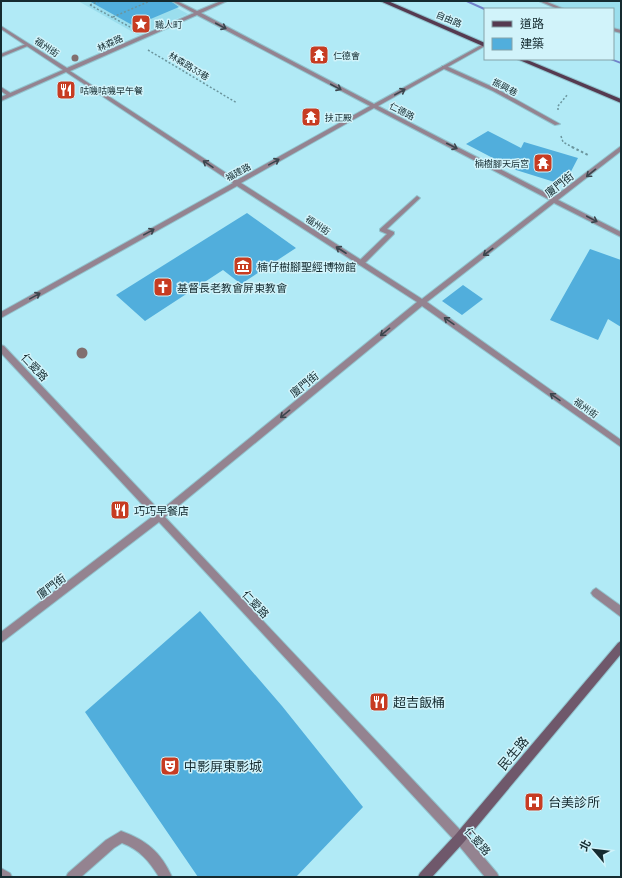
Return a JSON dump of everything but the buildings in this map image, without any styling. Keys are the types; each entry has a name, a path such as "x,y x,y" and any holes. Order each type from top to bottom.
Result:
{"main road":[{"name":"自由路","path":"383,1 484,44"},
{"path":"522,60 621,101"}],"street":[{"name":"仁德路","path":"174,1 621,235"},
{"name":"林森路","path":"1,99 225,1"},
{"path":"541,1 559,8"},
{"name":"福州街","path":"1,27 237,183 422,302 621,444"},
{"path":"1,56 28,45"},
{"name":"福建路","path":"1,315 484,45"},
{"name":"振興巷","path":"444,67 495,90 557,124"},
{"path":"1,89 10,95"},
{"name":"廈門街","path":"1,638 158,518 422,302 556,200 621,148"},
{"path":"361,263 392,233 382,230 417,198"},
{"name":"仁愛路","path":"1,348 158,518 460,838 493,877"},
{"path":"596,593 621,612"},
{"name":"民生路","path":"424,877 460,838 621,646"},
{"path":"72,877 110,844 121,837 137,842 146,848 166,877"},
{"path":"1,874 6,877"}],"path":[{"path":"100,1 90,5 131,27"},
{"path":"113,17 150,1"},
{"name":"林森路33巷","path":"134,41 237,103"}],"shaded area":[{"name":"職人町","path":"78,1 164,1 188,14 138,35"},
{"path":"541,1 621,1 621,32 614,29 614,8 559,8"}],"waterway":[{"path":"466,1 484,9"},
{"path":"613,60 621,63"}],"place":[{"name":"職人町","path":"141,24"},
{"name":"仁德會","path":"319,55"},
{"name":"咕嘰咕嘰早午餐","path":"66,90"},
{"name":"扶正殿","path":"311,117"},
{"name":"楠樹腳天后宮","path":"543,163"},
{"name":"楠仔樹腳聖經博物館","path":"243,266"},
{"name":"基督長老教會屏東教會","path":"163,287"},
{"name":"巧巧早餐店","path":"120,510"},
{"name":"超吉飯桶","path":"379,702"},
{"name":"中影屏東影城","path":"170,766"},
{"name":"台美診所","path":"534,802"}]}
